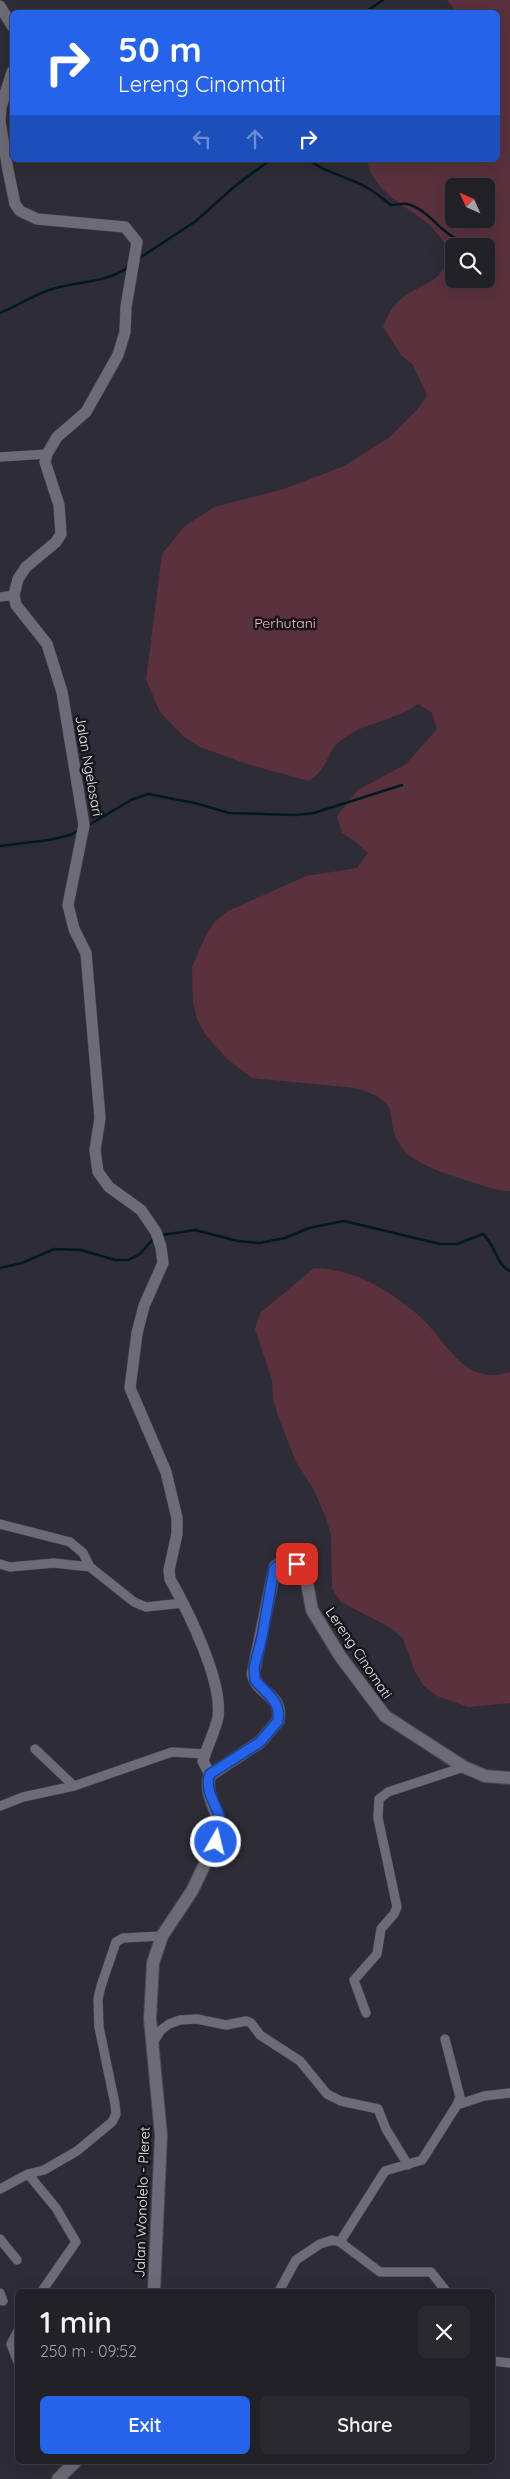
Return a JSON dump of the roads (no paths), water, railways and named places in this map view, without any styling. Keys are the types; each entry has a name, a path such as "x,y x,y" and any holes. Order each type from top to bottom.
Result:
{"main road":[{"name":"Lereng Cinomati","path":"210,1774 260,1742 278,1721 278,1705 274,1698 255,1680 254,1668 262,1637 274,1569 280,1564 290,1562 297,1564 305,1572 312,1610 340,1656 375,1705 396,1724 464,1768 485,1776 510,1778"},
{"name":"Jalan Wonolelo - Pleret","path":"154,2289 161,2135 150,2019 154,1964 162,1936 192,1891 221,1830 220,1819 208,1789 210,1774"},
{"path":"58,2479 73,2464"}],"street":[{"path":"0,6 10,23"},
{"path":"0,597 14,595 18,579 26,568 56,542 61,534 59,505 45,462 47,454 57,438 86,412 118,354 125,332 126,307 137,250 137,242 134,236 125,228 37,219 20,211 15,204 0,122 0,108 10,78"},
{"path":"0,457 47,454"},
{"name":"Jalan Ngelosari","path":"14,595 16,605 47,644 56,668 82,800 84,829 68,905 74,929 86,953 88,967 100,1118 96,1161 102,1180 140,1210 156,1232 161,1247 162,1263 144,1306 136,1333 130,1388 166,1472 177,1518 178,1534 168,1570 170,1579 200,1640 218,1701 218,1716 205,1754"},
{"path":"0,1524 70,1542 83,1553 90,1567 134,1602 146,1606 183,1603"},
{"path":"0,1564 10,1568 54,1564 90,1567"},
{"path":"34,1749 74,1786"},
{"path":"0,1806 23,1797 74,1786 172,1752 205,1754 204,1766 210,1774"},
{"path":"366,2013 354,1980 375,1957 380,1929 394,1914 397,1906 378,1818 379,1799 388,1792 464,1768"},
{"path":"0,2189 28,2174 44,2170 77,2151 112,2122 116,2114 115,2104 98,2027 98,1999 101,1986 116,1942 123,1938 162,1936"},
{"path":"152,2044 162,2030 180,2020 198,2019 226,2026 246,2021 251,2023 260,2035 300,2061 327,2094 341,2101 378,2109 386,2129 408,2164"},
{"path":"340,2242 386,2171 422,2160 457,2105 459,2093 445,2039"},
{"path":"457,2105 484,2096 510,2093"},
{"path":"28,2174 56,2208 76,2242 43,2289"},
{"path":"280,2289 286,2274 304,2253 332,2240 340,2242 380,2272 431,2272 444,2289"},
{"path":"0,2241 17,2260"},
{"path":"15,2336 11,2344 15,2354"},
{"path":"495,2361 510,2363"}],"waterway":[{"path":"368,10 383,0"},
{"path":"138,259 196,221 235,186 267,162"},
{"path":"312,162 321,168 366,187 391,205 407,204 416,207 455,238"},
{"path":"0,313 49,290 100,279 120,272 130,266"},
{"path":"87,826 131,800 148,794 195,803 229,813 297,815 314,813 402,785"},
{"path":"0,846 49,840 70,835 80,830"},
{"path":"162,1235 195,1230 238,1241 260,1243 285,1238 309,1228 344,1221 440,1244 457,1244 483,1234 498,1259 510,1271"},
{"path":"0,1268 22,1263 54,1249 81,1250 115,1260 128,1260 140,1254 154,1238"}],"park label":[{"name":"Perhutani","path":"285,623"}]}
